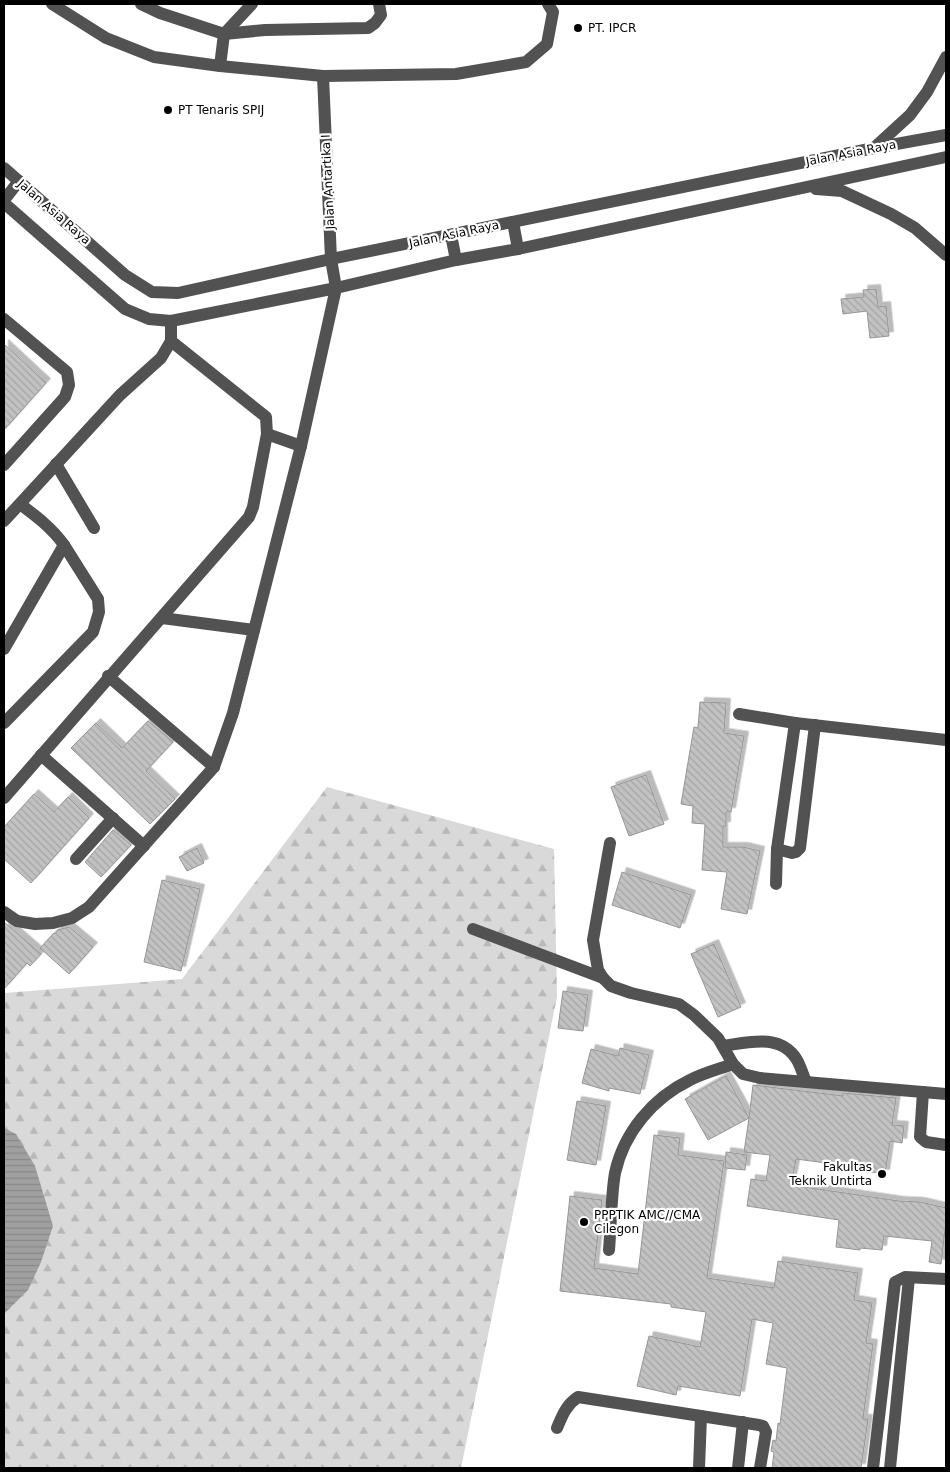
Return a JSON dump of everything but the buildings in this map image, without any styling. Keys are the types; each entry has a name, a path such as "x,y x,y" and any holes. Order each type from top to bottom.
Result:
{"lane":[{"path":"52,4 106,38 154,57 220,66 323,76 456,74 526,62 547,44 553,12 548,4"},
{"path":"141,4 160,13 224,34 265,30 368,28 381,15 379,4"},
{"path":"220,66 224,34 252,4"},
{"path":"874,148 910,115 927,92 946,57"},
{"name":"Jalan Antartika I","path":"323,76 331,259 336,288"},
{"name":"Jalan Asia Raya","path":"4,168 125,275 152,292 178,293 331,259 946,135"},
{"name":"Jalan Asia Raya","path":"4,201 125,308 149,319 171,321 336,288 456,260 518,249 797,188 946,158"},
{"path":"4,201 19,182"},
{"path":"797,188 842,191 891,214 915,228 946,255"},
{"path":"512,222 518,249"},
{"path":"451,235 456,260"},
{"path":"4,912 17,921 35,924 72,918 89,907 214,767 233,713 301,446 336,288"},
{"path":"4,319 67,372 69,385 65,397 4,466"},
{"path":"4,521 120,395 160,358 171,341 171,321"},
{"path":"4,798 108,676 162,618 248,517 253,507 267,434 266,417 171,341"},
{"path":"267,434 301,446"},
{"path":"56,464 94,528"},
{"path":"4,723 93,632 99,612 98,599 56,534 42,520 20,504"},
{"path":"4,649 64,545"},
{"path":"162,618 254,630"},
{"path":"108,676 214,767"},
{"path":"739,714 795,723 946,740"},
{"path":"776,884 777,849 795,723"},
{"path":"777,849 792,853 800,848 815,725"},
{"path":"41,755 144,846"},
{"path":"76,859 112,818"},
{"path":"610,843 593,940 598,970 611,986 631,993 679,1004 700,1020 718,1038 733,1064 743,1074 760,1078 946,1094"},
{"path":"474,929 603,978"},
{"path":"723,1046 773,1041 784,1046 797,1060 806,1082"},
{"path":"609,1250 615,1173 633,1129 649,1109 663,1096 690,1080 733,1064"},
{"path":"923,1092 920,1137 926,1142 946,1145"},
{"path":"873,1468 895,1282 900,1278 946,1279"},
{"path":"890,1468 909,1278"},
{"path":"557,1428 565,1410 578,1397 764,1426 766,1432 760,1468"},
{"path":"698,1468 701,1416"},
{"path":"738,1468 743,1422"},
{"path":"878,1424 894,1426"}],"green space":[{"path":"327,787 554,849 557,997 461,1468 4,1468 4,993 182,979"}],"shaded area":[{"path":"4,1128 16,1134 35,1166 53,1226 41,1262 28,1290 4,1314"}],"place":[{"name":"PT. IPCR","path":"578,28"},
{"name":"PT Tenaris SPIJ","path":"168,110"},
{"name":"Fakultas Teknik Untirta","path":"882,1174"},
{"name":"PPPTIK AMC//CMA Cilegon","path":"584,1222"}]}
